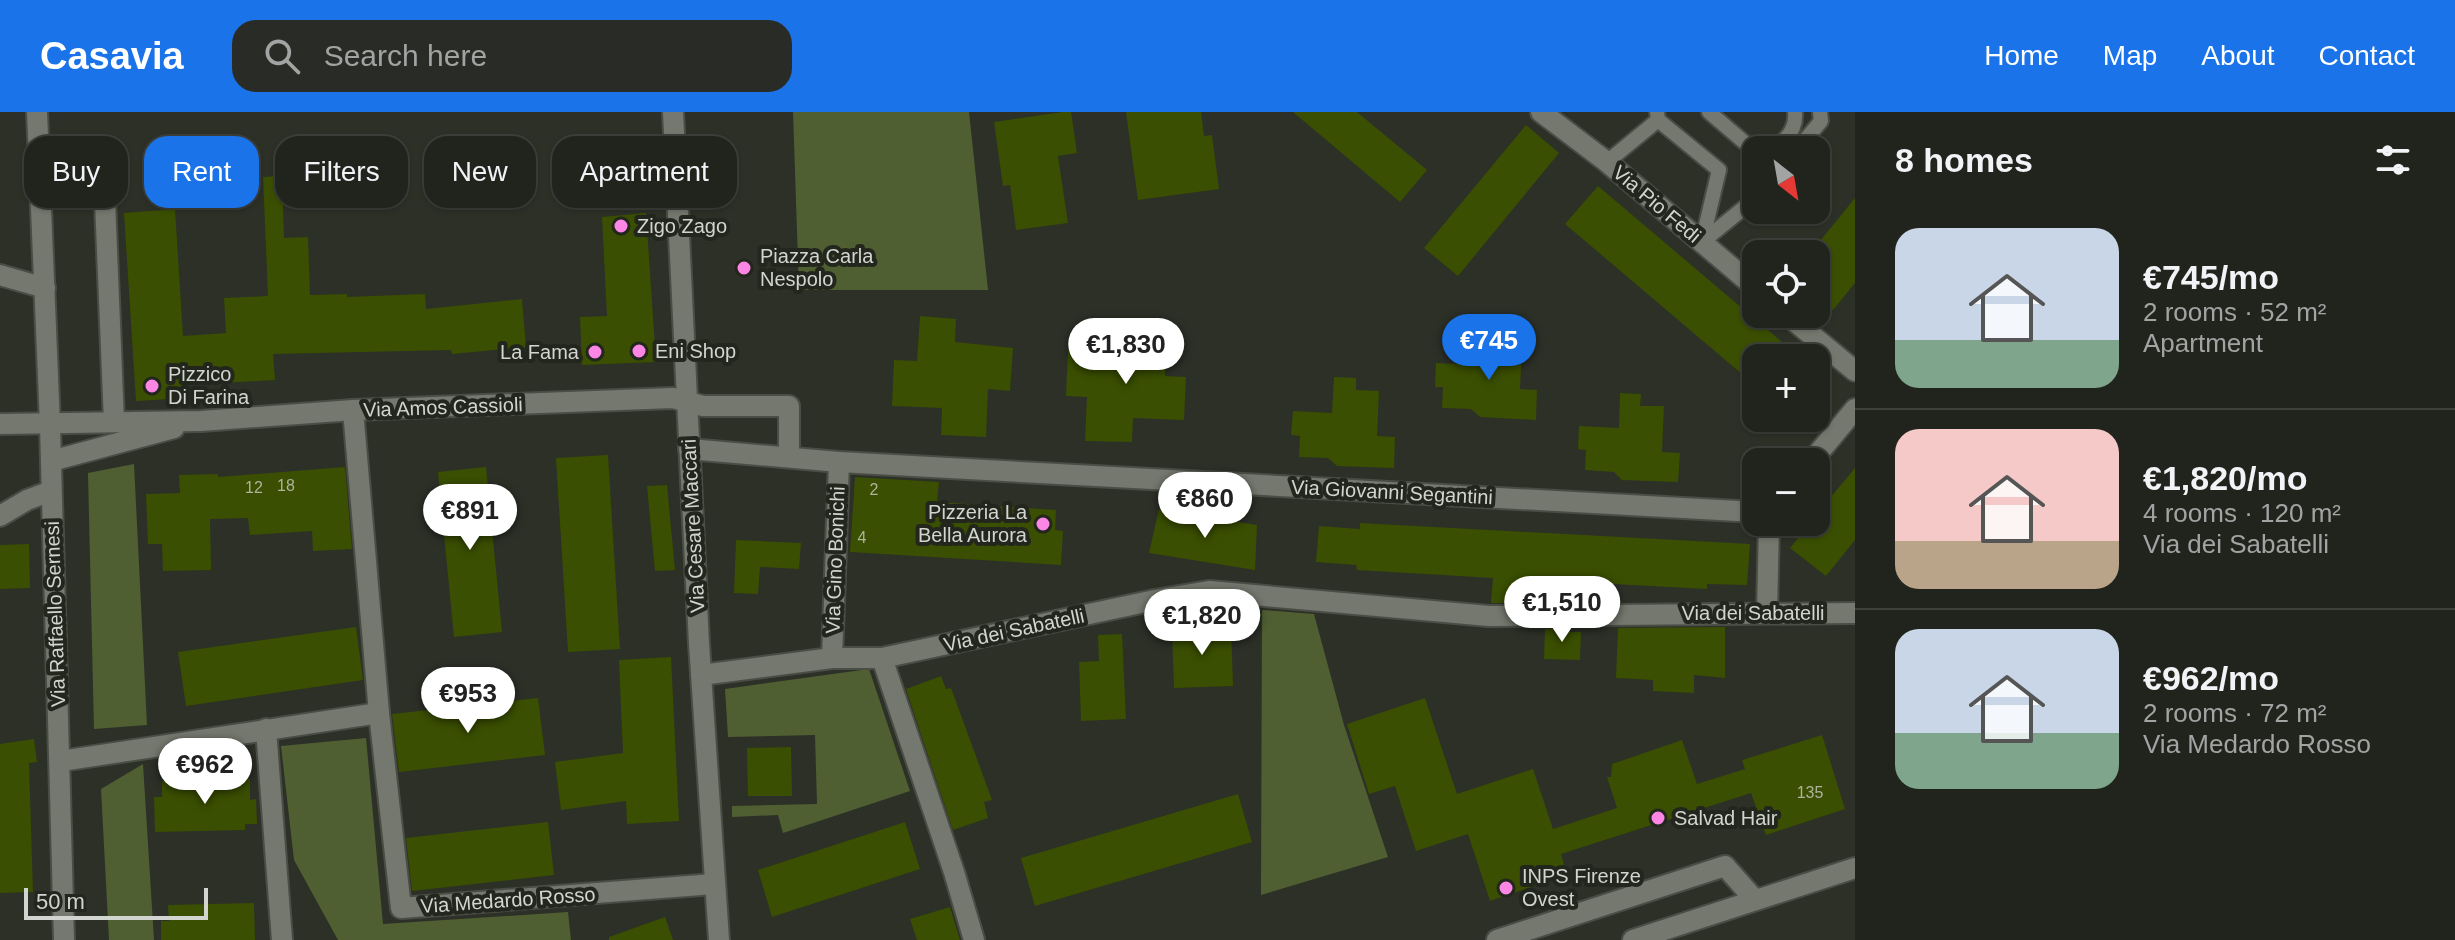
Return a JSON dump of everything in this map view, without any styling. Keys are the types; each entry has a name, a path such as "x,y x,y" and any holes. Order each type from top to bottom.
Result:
{"street":[{"name":"Via Raffaello Sernesi","path":"37,112 39,136"},
{"name":"Via Cesare Maccari","path":"673,112 685,402 719,940"},
{"name":"Via Pio Fedi","path":"1549,115 1742,276"},
{"name":"Via Raffaello Sernesi","path":"43,208 64,940"},
{"path":"105,208 114,422"},
{"path":"0,275 45,288"},
{"path":"1803,328 1855,371"},
{"name":"Via Amos Cassioli","path":"0,424 201,421 353,410 673,398 685,402"},
{"path":"685,402 703,406 789,406 789,457"},
{"path":"1823,448 1855,409"},
{"name":"Via Medardo Rosso","path":"353,410 379,713 401,908 714,884"},
{"name":"Via Amos Cassioli","path":"51,461 201,421"},
{"name":"Via Giovanni Segantini","path":"689,449 839,462 1742,511"},
{"name":"Via Gino Bonichi","path":"832,658 839,462"},
{"path":"0,516 27,500 51,491"},
{"path":"1767,613 1769,536"},
{"name":"Via dei Sabatelli","path":"701,675 832,658 882,658 1209,591 1489,616 1855,613"},
{"path":"882,658 974,940"},
{"path":"61,761 379,713"},
{"path":"266,729 282,940"},
{"path":"1497,940 1725,866 1755,900"},
{"path":"1633,940 1855,868"}],"lane":[{"path":"1709,112 1742,138"},
{"path":"1788,136 1796,122 1795,112"},
{"path":"1809,136 1821,121 1820,112"},
{"path":"1607,162 1657,116 1719,170 1702,242"},
{"path":"1702,242 1742,209"}],"green space":[{"path":"793,112 969,112 988,290 799,290"},
{"path":"134,464 147,725 94,729 88,473"},
{"path":"1262,610 1314,614 1344,725 1388,857 1261,895"},
{"path":"869,669 910,791 783,833 778,815 732,817 732,806 817,804 815,735 728,737 725,689"},
{"path":"366,738 383,924 568,912 571,940 338,940 294,860 281,746"},
{"path":"143,764 154,940 109,940 101,789"}],"building":[{"path":"1071,112 1077,153 1058,156 1068,223 1016,230 1010,185 1003,186 994,122"},
{"path":"1126,112 1201,112 1204,136 1212,135 1219,189 1138,200"},
{"path":"1293,112 1357,112 1427,170 1400,202"},
{"path":"1526,125 1559,153 1458,276 1424,248"},
{"path":"275,176 275,208 283,208 284,238 308,237 310,295 425,294 426,309 522,299 526,347 452,354 451,350 273,354 275,380 187,385 188,398 136,401 124,213 175,209 183,336 226,333 224,298 268,296 263,177"},
{"path":"1598,186 1742,308 1742,328 1766,328 1784,344 1742,344 1742,374 1565,224"},
{"path":"1855,198 1855,283 1833,310 1830,308 1830,240 1821,240"},
{"path":"646,213 656,362 582,365 580,317 607,316 602,217"},
{"path":"920,316 956,319 955,342 1013,348 1010,391 988,389 986,437 941,435 942,408 892,406 894,360 917,361"},
{"path":"1124,330 1167,331 1165,376 1186,377 1184,420 1133,418 1132,442 1085,441 1087,397 1066,396 1068,350 1123,352"},
{"path":"1478,330 1499,331 1498,342 1522,344 1520,389 1537,390 1536,420 1480,417 1471,409 1442,408 1443,387 1435,387 1436,363 1476,365"},
{"path":"1334,377 1356,378 1356,390 1379,391 1377,436 1395,437 1394,468 1337,466 1328,458 1299,457 1300,436 1291,435 1293,411 1332,413"},
{"path":"1620,393 1641,394 1640,406 1664,406 1662,452 1680,453 1678,482 1622,480 1614,472 1585,470 1586,450 1578,449 1579,426 1619,428"},
{"path":"608,455 620,649 568,652 556,458"},
{"path":"345,467 352,549 313,551 312,531 250,535 248,518 210,519 211,570 163,571 162,544 148,544 146,494 180,493 179,475 218,474 218,477"},
{"path":"486,467 502,632 454,637 438,472"},
{"path":"1855,468 1855,540 1826,576 1790,548 1800,536 1830,536 1830,498"},
{"path":"855,477 939,482 937,502 1056,510 1055,530 1063,531 1061,565 850,552"},
{"path":"667,485 675,570 655,571 647,486"},
{"path":"1159,509 1257,525 1255,570 1149,553"},
{"path":"1360,523 1750,544 1747,585 1707,584 1707,589 1518,579 1516,603 1491,603 1493,578 1357,570 1356,565 1316,562 1319,526 1360,529"},
{"path":"736,540 801,543 799,569 760,567 758,594 734,593"},
{"path":"29,544 30,588 0,589 0,545"},
{"path":"1231,626 1233,686 1174,688 1172,628"},
{"path":"356,627 363,680 186,706 178,652"},
{"path":"1725,627 1725,678 1694,675 1694,693 1653,691 1653,680 1616,678 1618,628"},
{"path":"1570,628 1570,632 1581,632 1580,660 1544,659 1545,629"},
{"path":"1122,634 1126,719 1081,721 1079,662 1099,661 1098,635"},
{"path":"671,657 679,821 627,824 626,801 561,810 555,762 623,753 619,660"},
{"path":"941,676 946,689 951,688 992,800 984,802 988,818 953,830 906,689"},
{"path":"538,698 545,755 399,772 392,714"},
{"path":"1425,698 1457,794 1533,769 1553,829 1617,808 1607,777 1611,777 1612,764 1682,740 1697,784 1745,769 1742,760 1822,735 1845,809 1766,835 1751,793 1561,854 1567,875 1490,901 1468,834 1416,851 1395,786 1369,794 1347,724"},
{"path":"34,739 37,762 29,763 33,892 0,893 0,744"},
{"path":"791,747 792,796 748,796 747,748"},
{"path":"250,779 250,800 256,799 257,824 245,824 245,830 155,832 154,797 162,797 162,781"},
{"path":"1238,794 1252,842 1035,906 1021,858"},
{"path":"548,822 554,875 412,891 406,838"},
{"path":"905,822 920,869 772,917 758,870"},
{"path":"254,903 255,940 161,940 161,921 169,921 168,905"},
{"path":"950,907 960,940 917,940 910,919"},
{"path":"665,917 673,940 609,940 609,937"}],"place":[{"name":"Zigo Zago","path":"621,226"},
{"name":"Piazza Carla Nespolo","path":"744,268"},
{"name":"Eni Shop","path":"639,351"},
{"name":"La Fama","path":"595,352"},
{"name":"Pizzico Di Farina","path":"152,386"},
{"name":"Pizzeria La Bella Aurora","path":"1043,524"},
{"name":"Salvad Hair","path":"1658,818"},
{"name":"INPS Firenze Ovest","path":"1506,888"}]}
